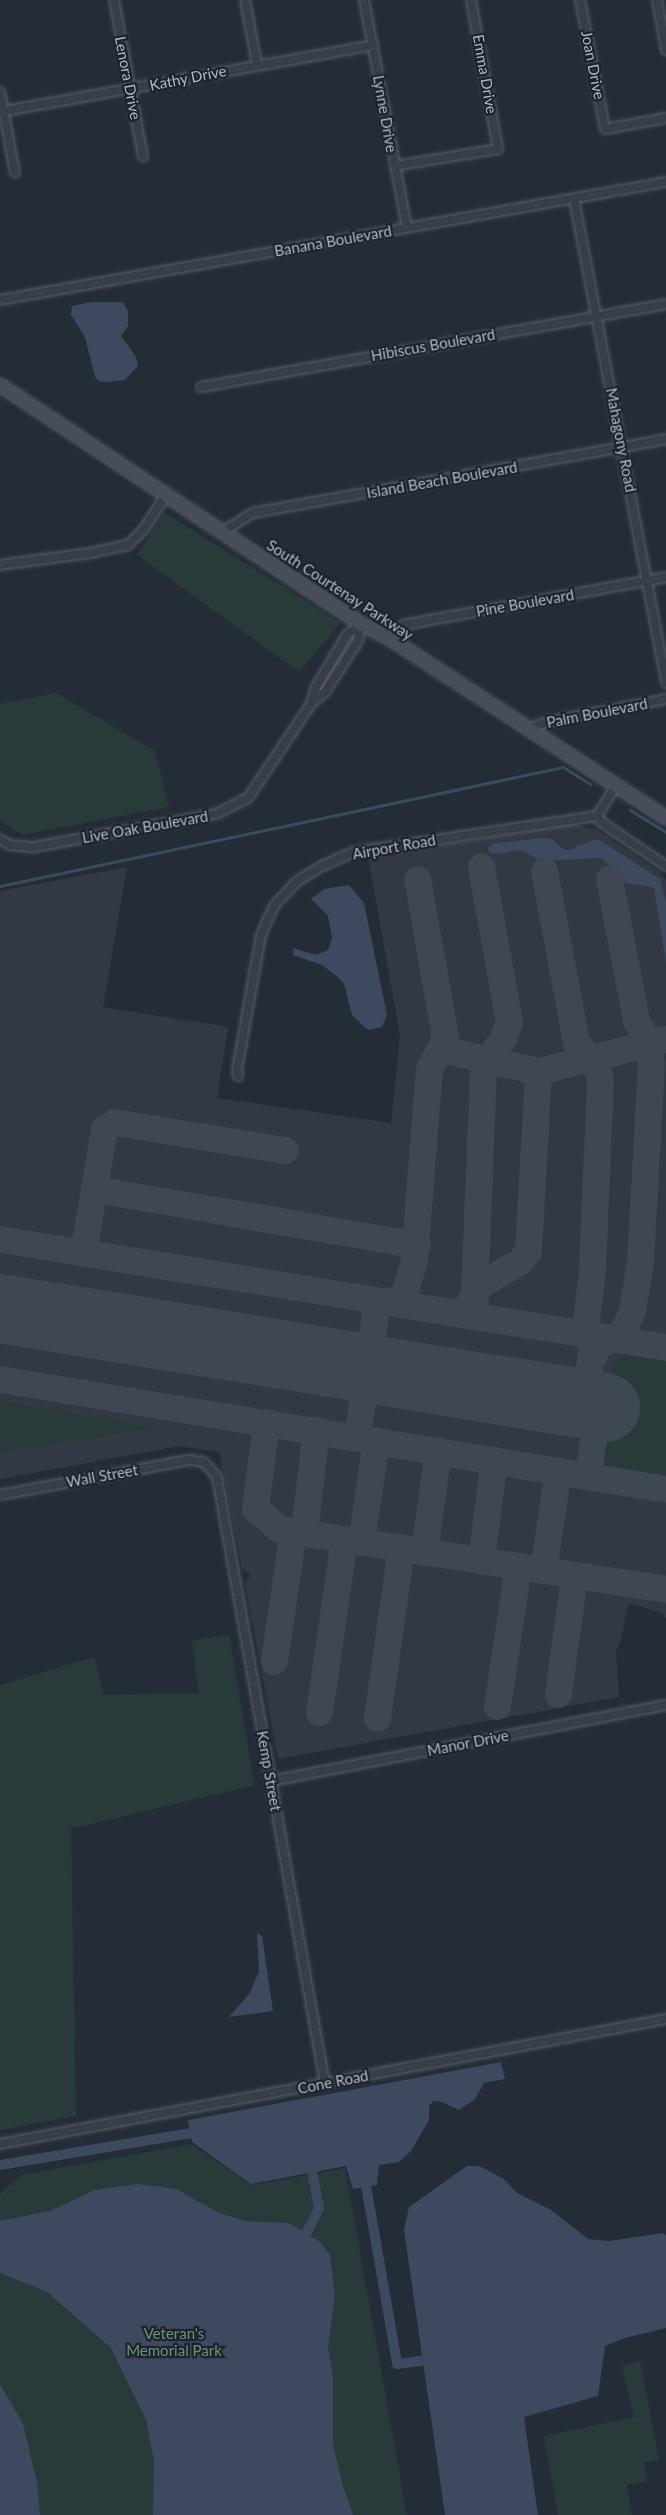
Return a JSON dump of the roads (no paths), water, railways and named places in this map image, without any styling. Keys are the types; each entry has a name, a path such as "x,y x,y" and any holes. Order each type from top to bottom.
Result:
{"main road":[{"name":"South Courtenay Parkway","path":"0,385 361,624 392,640 666,818"}],"street":[{"name":"Lenora Drive","path":"114,0 143,156"},
{"path":"245,0 257,64"},
{"name":"Lynne Drive","path":"364,0 406,228"},
{"name":"Emma Drive","path":"395,166 498,149 471,0"},
{"name":"Joan Drive","path":"580,0 605,129 666,118"},
{"path":"657,0 666,50"},
{"name":"Kathy Drive","path":"4,111 373,45"},
{"path":"0,92 15,172"},
{"name":"Banana Boulevard","path":"0,300 666,182"},
{"name":"Mahagony Road","path":"573,199 623,447 666,683"},
{"name":"Hibiscus Boulevard","path":"201,387 666,304"},
{"name":"Island Beach Boulevard","path":"223,532 252,513 666,440"},
{"path":"0,565 90,553 128,544 144,529 166,495"},
{"name":"Pine Boulevard","path":"392,640 403,625 666,577"},
{"name":"Live Oak Boulevard","path":"0,839 9,845 34,847 216,814 248,798 311,704 316,687 347,635 361,624"},
{"name":"Palm Boulevard","path":"528,729 547,722 666,699"},
{"path":"616,786 597,816 601,822 666,866"},
{"name":"Airport Road","path":"238,1076 237,1070 261,935 274,906 296,882 322,866 354,852 597,816"},
{"name":"Wall Street","path":"0,1495 189,1460 204,1462"},
{"name":"Kemp Street","path":"204,1462 217,1477 325,2084"},
{"name":"Manor Drive","path":"271,1781 666,1705"},
{"name":"Cone Road","path":"0,2144 666,2019"}],"water":[{"path":"91,302 123,302 128,311 128,326 121,336 136,357 138,366 125,380 108,382 99,381 95,377 85,337 71,315 72,306"},
{"path":"552,839 564,850 573,850 577,846 598,839 660,879 666,903 666,963 654,889 651,887 625,883 621,874 600,858 541,861 521,850 496,854 491,853 488,849 490,845 496,843"},
{"path":"349,885 364,903 387,1015 382,1027 368,1030 352,1015 344,984 339,978 322,965 293,955 293,948 316,955 328,950 332,938 328,916 311,899 324,889"},
{"path":"257,1933 262,1936 273,2011 229,2017 249,1994 259,1972"},
{"path":"501,2062 505,2079 484,2083 475,2099 459,2110 442,2102 433,2101 429,2106 429,2120 411,2151 399,2162 379,2165 377,2185 353,2189 346,2166 251,2184 192,2142 188,2120"},
{"path":"467,2166 479,2166 504,2179 517,2193 551,2210 588,2239 609,2241 662,2233 666,2235 666,2328 625,2338 605,2346 598,2396 524,2417 538,2515 445,2515 404,2230 409,2207"},
{"path":"137,2184 176,2189 219,2213 245,2221 289,2223 320,2242 330,2255 335,2296 328,2347 333,2377 333,2444 353,2515 153,2515 154,2460 146,2420 111,2348 47,2292 0,2273 0,2221 50,2211 95,2190"},
{"path":"0,2384 23,2424 37,2483 40,2515 0,2515"}],"waterway":[{"path":"0,886 563,767 590,784"},
{"path":"630,810 666,832"},
{"path":"0,2165 203,2131"},
{"path":"306,2234 319,2208 310,2160"},
{"path":"364,2174 397,2364 423,2361"}],"park label":[{"name":"Veteran's Memorial Park","path":"174,2342"}]}
